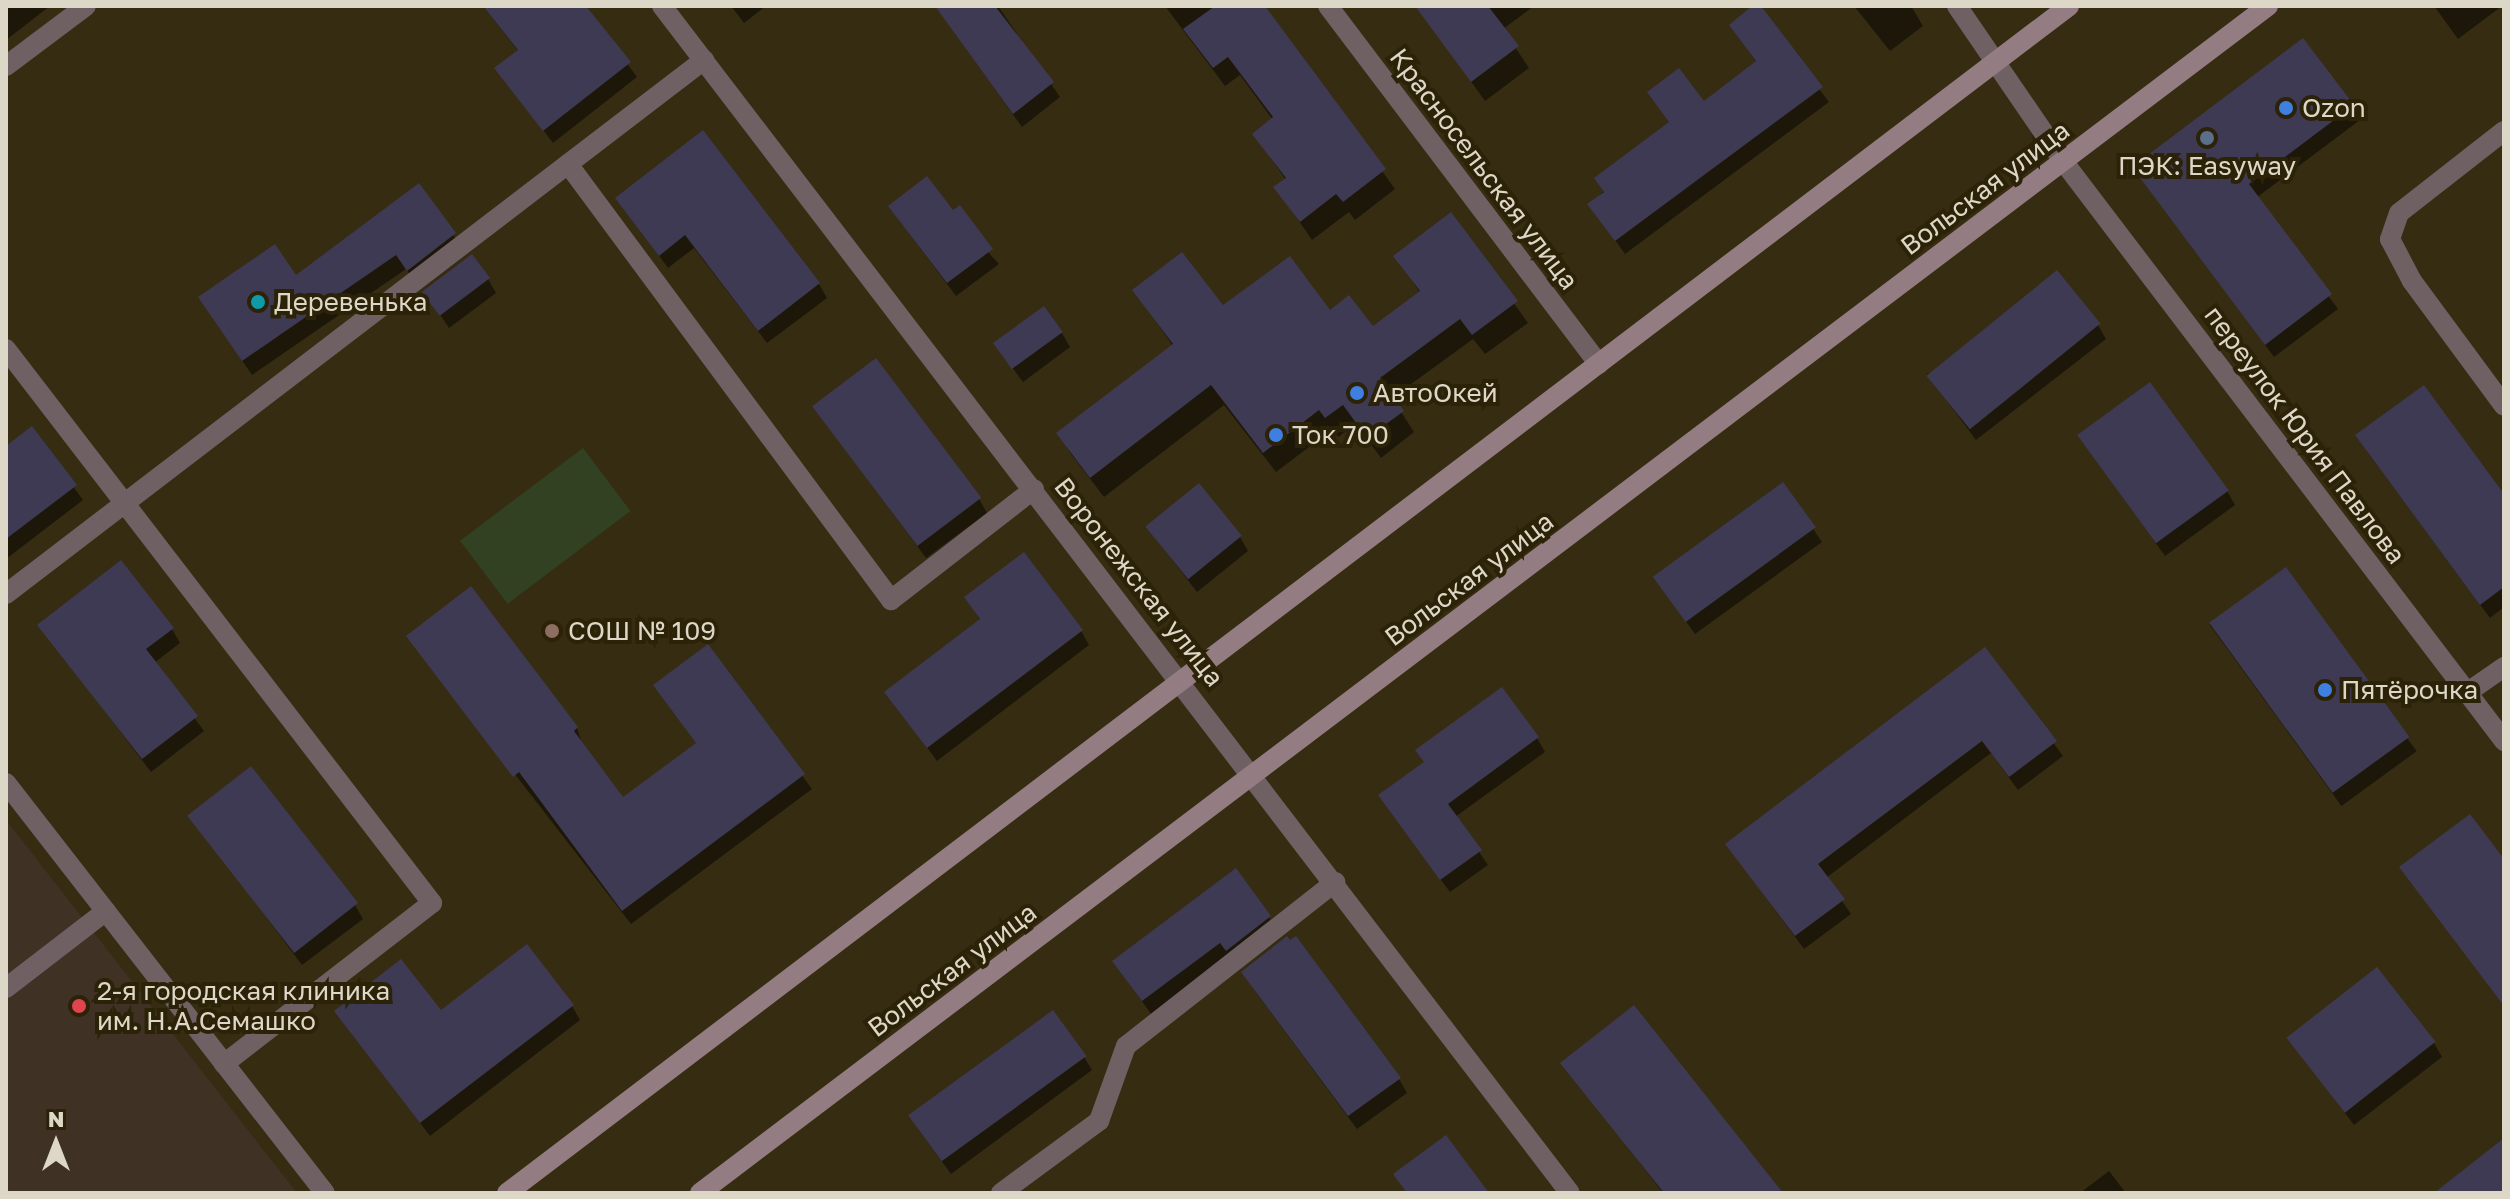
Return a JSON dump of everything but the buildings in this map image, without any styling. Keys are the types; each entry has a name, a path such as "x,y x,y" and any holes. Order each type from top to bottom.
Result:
{"main road":[{"path":"507,1193 2069,6"},
{"name":"Вольская улица","path":"700,1193 2268,6"}],"street":[{"path":"6,66 86,6"},
{"name":"Воронежская улица","path":"662,6 1182,680 1570,1193"},
{"name":"Красносельская улица","path":"1328,6 1599,364"},
{"name":"переулок Юрия Павлова","path":"1957,6 1998,60 2063,161 2504,741"},
{"path":"6,594 704,60"},
{"path":"2504,131 2399,213 2390,239 2412,281 2504,406"},
{"path":"568,164 891,600 1034,489"},
{"path":"6,349 432,903 224,1064"},
{"path":"2468,692 2504,667"},
{"path":"6,783 325,1193"},
{"path":"1001,1193 1099,1121 1126,1046 1335,882"},
{"path":"6,988 106,911"}],"shaded area":[{"name":"2-я городская клиника им. Н.А.Семашко","path":"6,820 297,1193 6,1193"}],"green space":[{"path":"583,448 631,511 508,604 460,541"}],"place":[{"name":"Ozon","path":"2286,108"},
{"name":"ПЭК: Easyway","path":"2207,138"},
{"name":"Деревенька","path":"258,302"},
{"name":"АвтоОкей","path":"1357,393"},
{"name":"Ток 700","path":"1276,435"},
{"name":"СОШ № 109","path":"552,631"},
{"name":"Пятёрочка","path":"2325,690"},
{"name":"2-я городская клиника им. Н.А.Семашко","path":"79,1006"}]}
